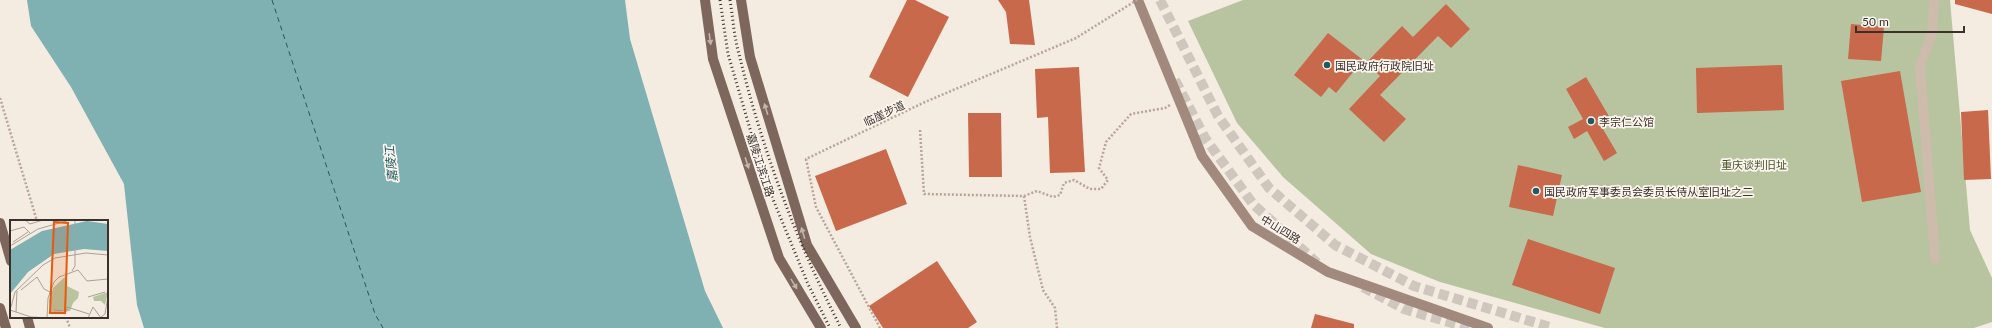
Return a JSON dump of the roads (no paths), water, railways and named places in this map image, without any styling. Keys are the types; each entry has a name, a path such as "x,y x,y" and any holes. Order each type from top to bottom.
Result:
{"main road":[{"name":"嘉陵江滨江路","path":"705,0 713,58 779,258 821,328"},
{"name":"嘉陵江滨江路","path":"741,0 750,57 807,245 856,328"},
{"path":"0,223 10,258"},
{"path":"0,308 6,328"},
{"path":"27,318 30,328"}],"street":[{"name":"中山四路","path":"1137,0 1202,156 1252,226 1328,272 1488,328"},
{"path":"1934,0 1932,34 1920,66 1936,259"}],"water":[{"name":"嘉陵江","path":"27,0 625,0 630,39 705,291 723,328 144,328 137,305 124,184 71,87 31,26"}],"tunnel":[{"path":"1160,0 1218,116 1269,188 1335,245 1414,286 1553,328"},
{"path":"1175,80 1205,138 1253,204 1317,263"},
{"path":"1363,287 1404,309 1469,328"}],"railway":[{"path":"720,0 728,54 765,180 808,284 830,328"},
{"path":"730,0 737,48 758,125 795,228 809,262 841,328"}],"place":[{"name":"国民政府行政院旧址","path":"1327,65"},
{"name":"李宗仁公馆","path":"1591,121"},
{"name":"国民政府军事委员会委员长侍从室旧址之二","path":"1536,191"}],"park label":[{"name":"重庆谈判旧址","path":"1754,164"}]}
